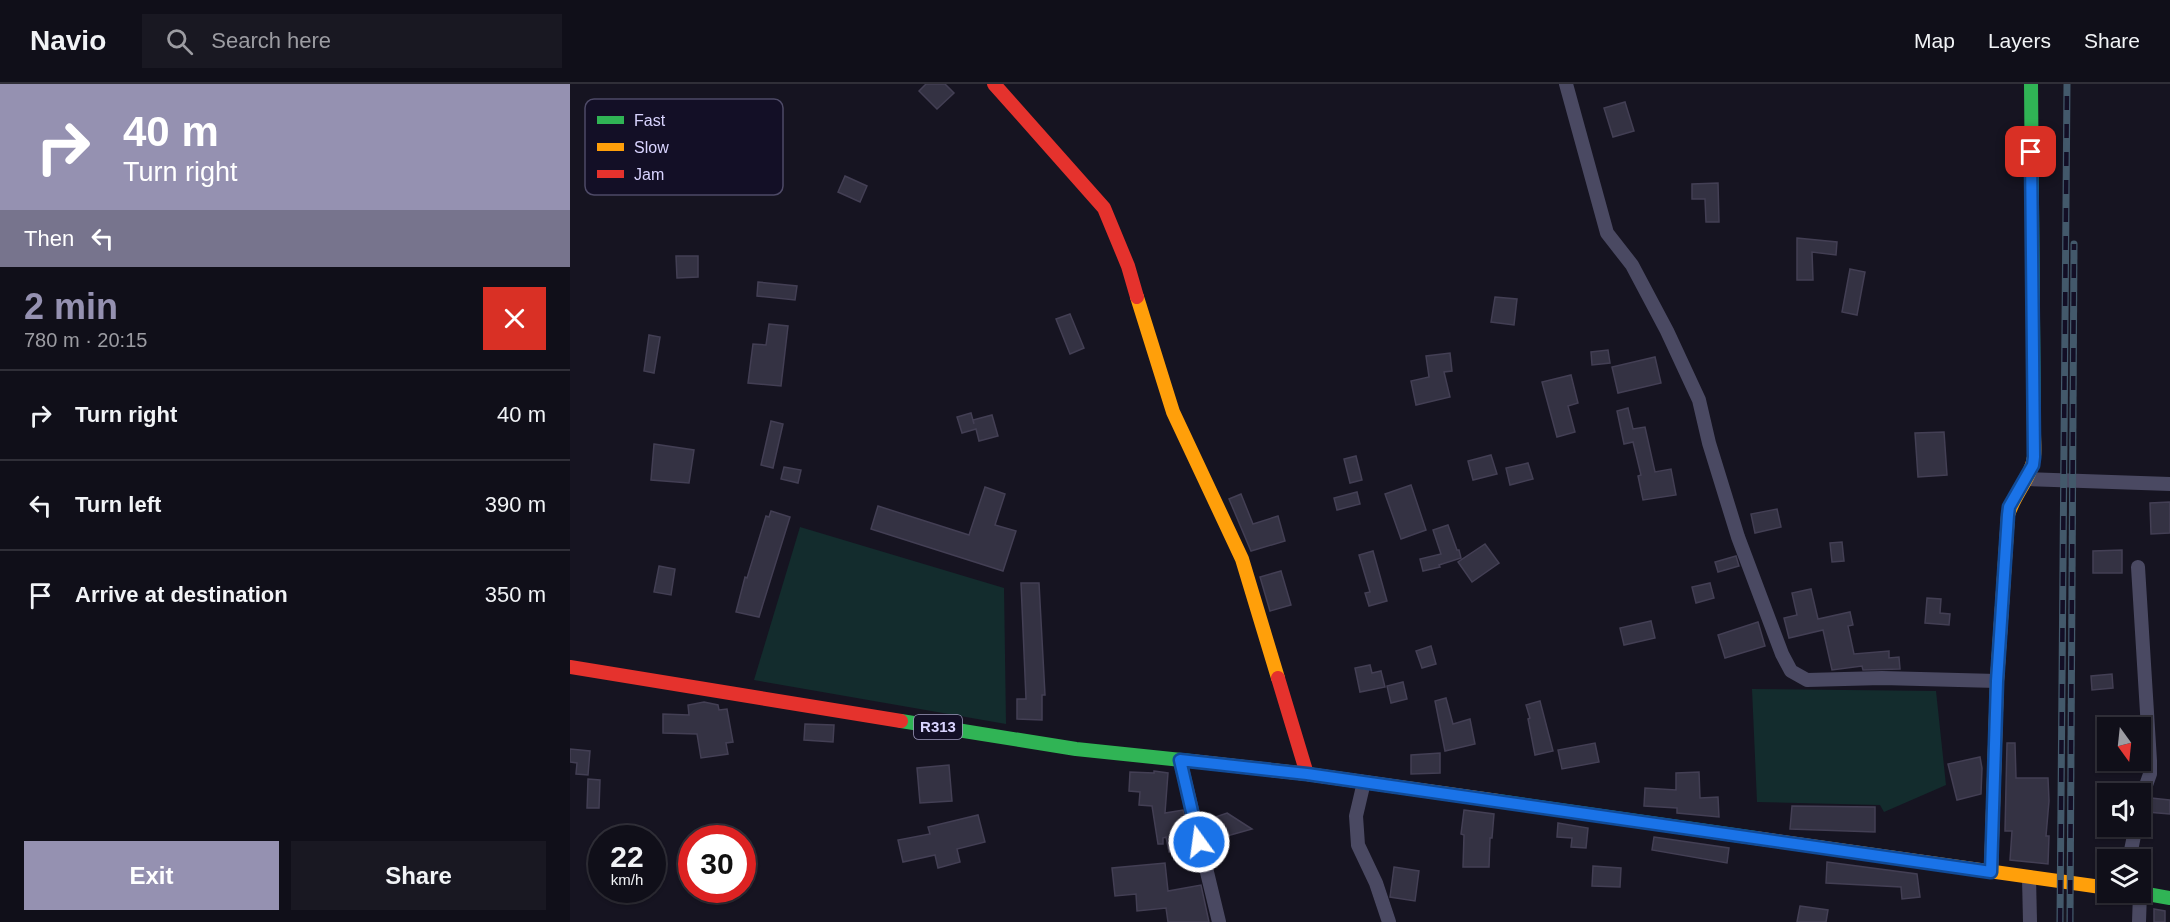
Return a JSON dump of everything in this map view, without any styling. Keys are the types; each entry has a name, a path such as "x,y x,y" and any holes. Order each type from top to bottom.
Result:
{"main road":[{"path":"994,84 1104,208 1128,266 1173,412 1242,559 1307,774"},
{"path":"1991,872 1997,681 2008,515 2034,457 2031,84"},
{"name":"R313","path":"570,667 1076,749 1307,774 2097,886"},
{"path":"2151,895 2170,898"}],"street":[{"path":"1566,84 1606,233 1632,265 1667,331 1699,400 1709,443 1738,537 1782,654 1791,671 1807,680 1882,678 1997,681"},
{"path":"2025,479 2170,484"},
{"path":"2138,567 2150,761 2150,774 2147,783"},
{"path":"1180,760 1219,922"},
{"path":"1364,782 1356,816 1358,844 1376,883 1389,922"},
{"path":"2029,877 2030,922"},
{"path":"2138,903 2139,922"}],"green space":[{"path":"800,527 1004,588 1006,724 754,680"},
{"path":"1752,689 1936,691 1946,785 1884,812 1880,805 1757,802"}],"building":[{"path":"926,84 945,84 954,93 937,109 919,91"},
{"path":"1625,102 1634,131 1613,137 1604,108"},
{"path":"845,176 867,186 860,202 838,192"},
{"path":"1718,183 1719,222 1706,222 1705,199 1692,199 1692,184"},
{"path":"1797,238 1837,242 1836,255 1812,252 1813,280 1797,280"},
{"path":"676,256 698,256 698,277 677,278"},
{"path":"1850,269 1865,272 1857,315 1842,312"},
{"path":"758,282 797,286 795,300 757,296"},
{"path":"1495,297 1517,299 1514,325 1491,322"},
{"path":"1070,314 1084,348 1070,354 1056,319"},
{"path":"769,324 788,326 781,386 748,383 753,344 766,345"},
{"path":"649,335 660,337 654,373 644,371"},
{"path":"1608,350 1610,363 1592,365 1591,352"},
{"path":"1450,353 1452,371 1444,372 1450,397 1416,405 1411,381 1429,377 1426,356"},
{"path":"1655,357 1661,383 1618,393 1612,367"},
{"path":"1571,375 1578,403 1568,406 1575,432 1557,437 1542,382"},
{"path":"1628,408 1633,429 1645,427 1655,472 1671,469 1676,495 1643,500 1638,476 1641,475 1633,442 1624,444 1617,411"},
{"path":"971,413 974,424 973,420 992,415 998,436 979,441 976,429 962,433 957,417"},
{"path":"771,421 783,424 773,468 761,465"},
{"path":"1944,432 1947,475 1918,477 1915,433"},
{"path":"654,444 694,450 689,483 651,480"},
{"path":"1491,455 1497,474 1473,480 1468,461"},
{"path":"1356,456 1362,480 1350,483 1344,459"},
{"path":"1528,463 1533,479 1510,485 1506,468"},
{"path":"784,467 801,470 798,483 781,479"},
{"path":"1411,485 1426,530 1401,539 1385,494"},
{"path":"985,487 1005,494 995,525 1016,531 1003,571 871,529 878,506 969,535"},
{"path":"1357,492 1360,504 1337,510 1334,498"},
{"path":"1241,494 1253,524 1278,516 1285,541 1251,551 1229,499"},
{"path":"2170,502 2170,533 2151,534 2150,503"},
{"path":"1777,509 1781,527 1755,533 1751,514"},
{"path":"771,511 790,517 759,617 736,612 745,577 747,578 766,516 769,517"},
{"path":"1448,525 1461,558 1423,571 1420,559 1441,554 1433,530"},
{"path":"1842,542 1844,561 1832,562 1830,543"},
{"path":"1485,544 1499,563 1472,582 1458,562"},
{"path":"2122,550 2122,573 2093,573 2093,551"},
{"path":"1373,551 1387,601 1369,606 1365,593 1370,592 1359,555"},
{"path":"1736,556 1739,566 1718,572 1715,562"},
{"path":"659,566 675,569 671,595 654,592"},
{"path":"1281,571 1291,605 1270,611 1260,577"},
{"path":"1021,583 1039,583 1045,695 1042,695 1042,720 1017,719 1017,699 1026,699"},
{"path":"1710,583 1714,598 1696,603 1692,587"},
{"path":"1811,589 1818,619 1850,612 1853,625 1848,626 1854,654 1889,651 1889,658 1899,657 1900,669 1863,670 1862,666 1832,670 1823,630 1789,638 1784,618 1797,615 1792,593"},
{"path":"1927,598 1941,599 1940,613 1950,614 1949,625 1925,623"},
{"path":"1651,621 1655,638 1624,645 1620,628"},
{"path":"1758,622 1765,646 1725,658 1718,635"},
{"path":"1431,646 1436,664 1422,668 1416,651"},
{"path":"1370,665 1372,673 1381,671 1385,687 1360,692 1355,668"},
{"path":"2112,674 2113,688 2092,690 2091,676"},
{"path":"1403,682 1407,699 1391,703 1387,686"},
{"path":"1446,698 1453,724 1470,719 1475,744 1445,751 1435,701"},
{"path":"1540,701 1553,751 1535,755 1526,705"},
{"path":"704,702 718,705 719,710 727,709 733,742 726,743 728,754 701,758 697,734 663,733 663,714 689,715 688,705"},
{"path":"805,724 834,725 833,742 804,740"},
{"path":"1595,743 1599,762 1562,769 1558,750"},
{"path":"2007,743 2015,743 2016,778 2048,778 2046,836 2049,836 2048,864 2010,860 2012,831 2005,831"},
{"path":"570,749 590,751 588,775 576,774 577,763 570,762"},
{"path":"1440,753 1440,773 1411,774 1411,755"},
{"path":"1980,757 1981,794 1957,800 1948,764"},
{"path":"949,765 952,801 920,803 917,768"},
{"path":"1154,771 1168,773 1165,813 1183,810 1192,846 1190,849 1169,852 1166,837 1163,838 1163,844 1158,844 1152,806 1139,805 1140,792 1129,791 1130,772 1154,773"},
{"path":"1699,772 1700,798 1718,797 1719,817 1677,813 1677,808 1644,806 1645,788 1676,790 1676,773"},
{"path":"588,779 600,780 599,808 587,808"},
{"path":"2151,798 2170,800 2170,814 2151,812"},
{"path":"1792,806 1875,807 1875,832 1790,829"},
{"path":"1464,810 1494,814 1489,867 1463,867 1464,835 1461,834"},
{"path":"1227,813 1252,829 1209,841 1204,821"},
{"path":"978,815 985,842 957,849 960,862 938,868 935,855 903,862 898,840 930,834 928,827"},
{"path":"1558,823 1588,828 1586,848 1571,847 1572,838 1557,837"},
{"path":"1654,837 1729,848 1727,863 1652,850"},
{"path":"1827,862 1917,874 1920,897 1902,899 1901,887 1826,883"},
{"path":"1165,863 1168,891 1201,885 1209,922 1168,922 1166,908 1137,911 1136,894 1115,896 1112,868"},
{"path":"1593,866 1621,868 1620,887 1592,886"},
{"path":"1394,867 1419,871 1415,901 1390,897"},
{"path":"1800,906 1828,910 1826,922 1797,922"},
{"path":"2154,909 2165,911 2165,922 2154,922"}],"railway":[{"path":"2060,922 2067,84"},
{"path":"2070,922 2074,244"}],"traffic: fast":[{"path":"2031,84 2034,433"},
{"path":"901,721 1076,749 1191,761"},
{"path":"1498,801 1755,838"},
{"path":"2151,895 2170,898"}],"traffic: slow":[{"path":"1137,297 1173,412 1242,559 1278,678"},
{"path":"1991,872 1997,681 2008,515 2032,465 2034,433"},
{"path":"1191,761 1307,774 1498,801"},
{"path":"1755,838 2097,886"}],"traffic: jam":[{"path":"994,84 1104,208 1128,266 1137,297"},
{"path":"570,667 901,721"},
{"path":"1278,678 1307,774"}],"route":[{"path":"1199,842 1180,760 1307,774 1991,872 1997,681 2008,515 2009,507 2033,465 2034,457 2031,152"}]}
